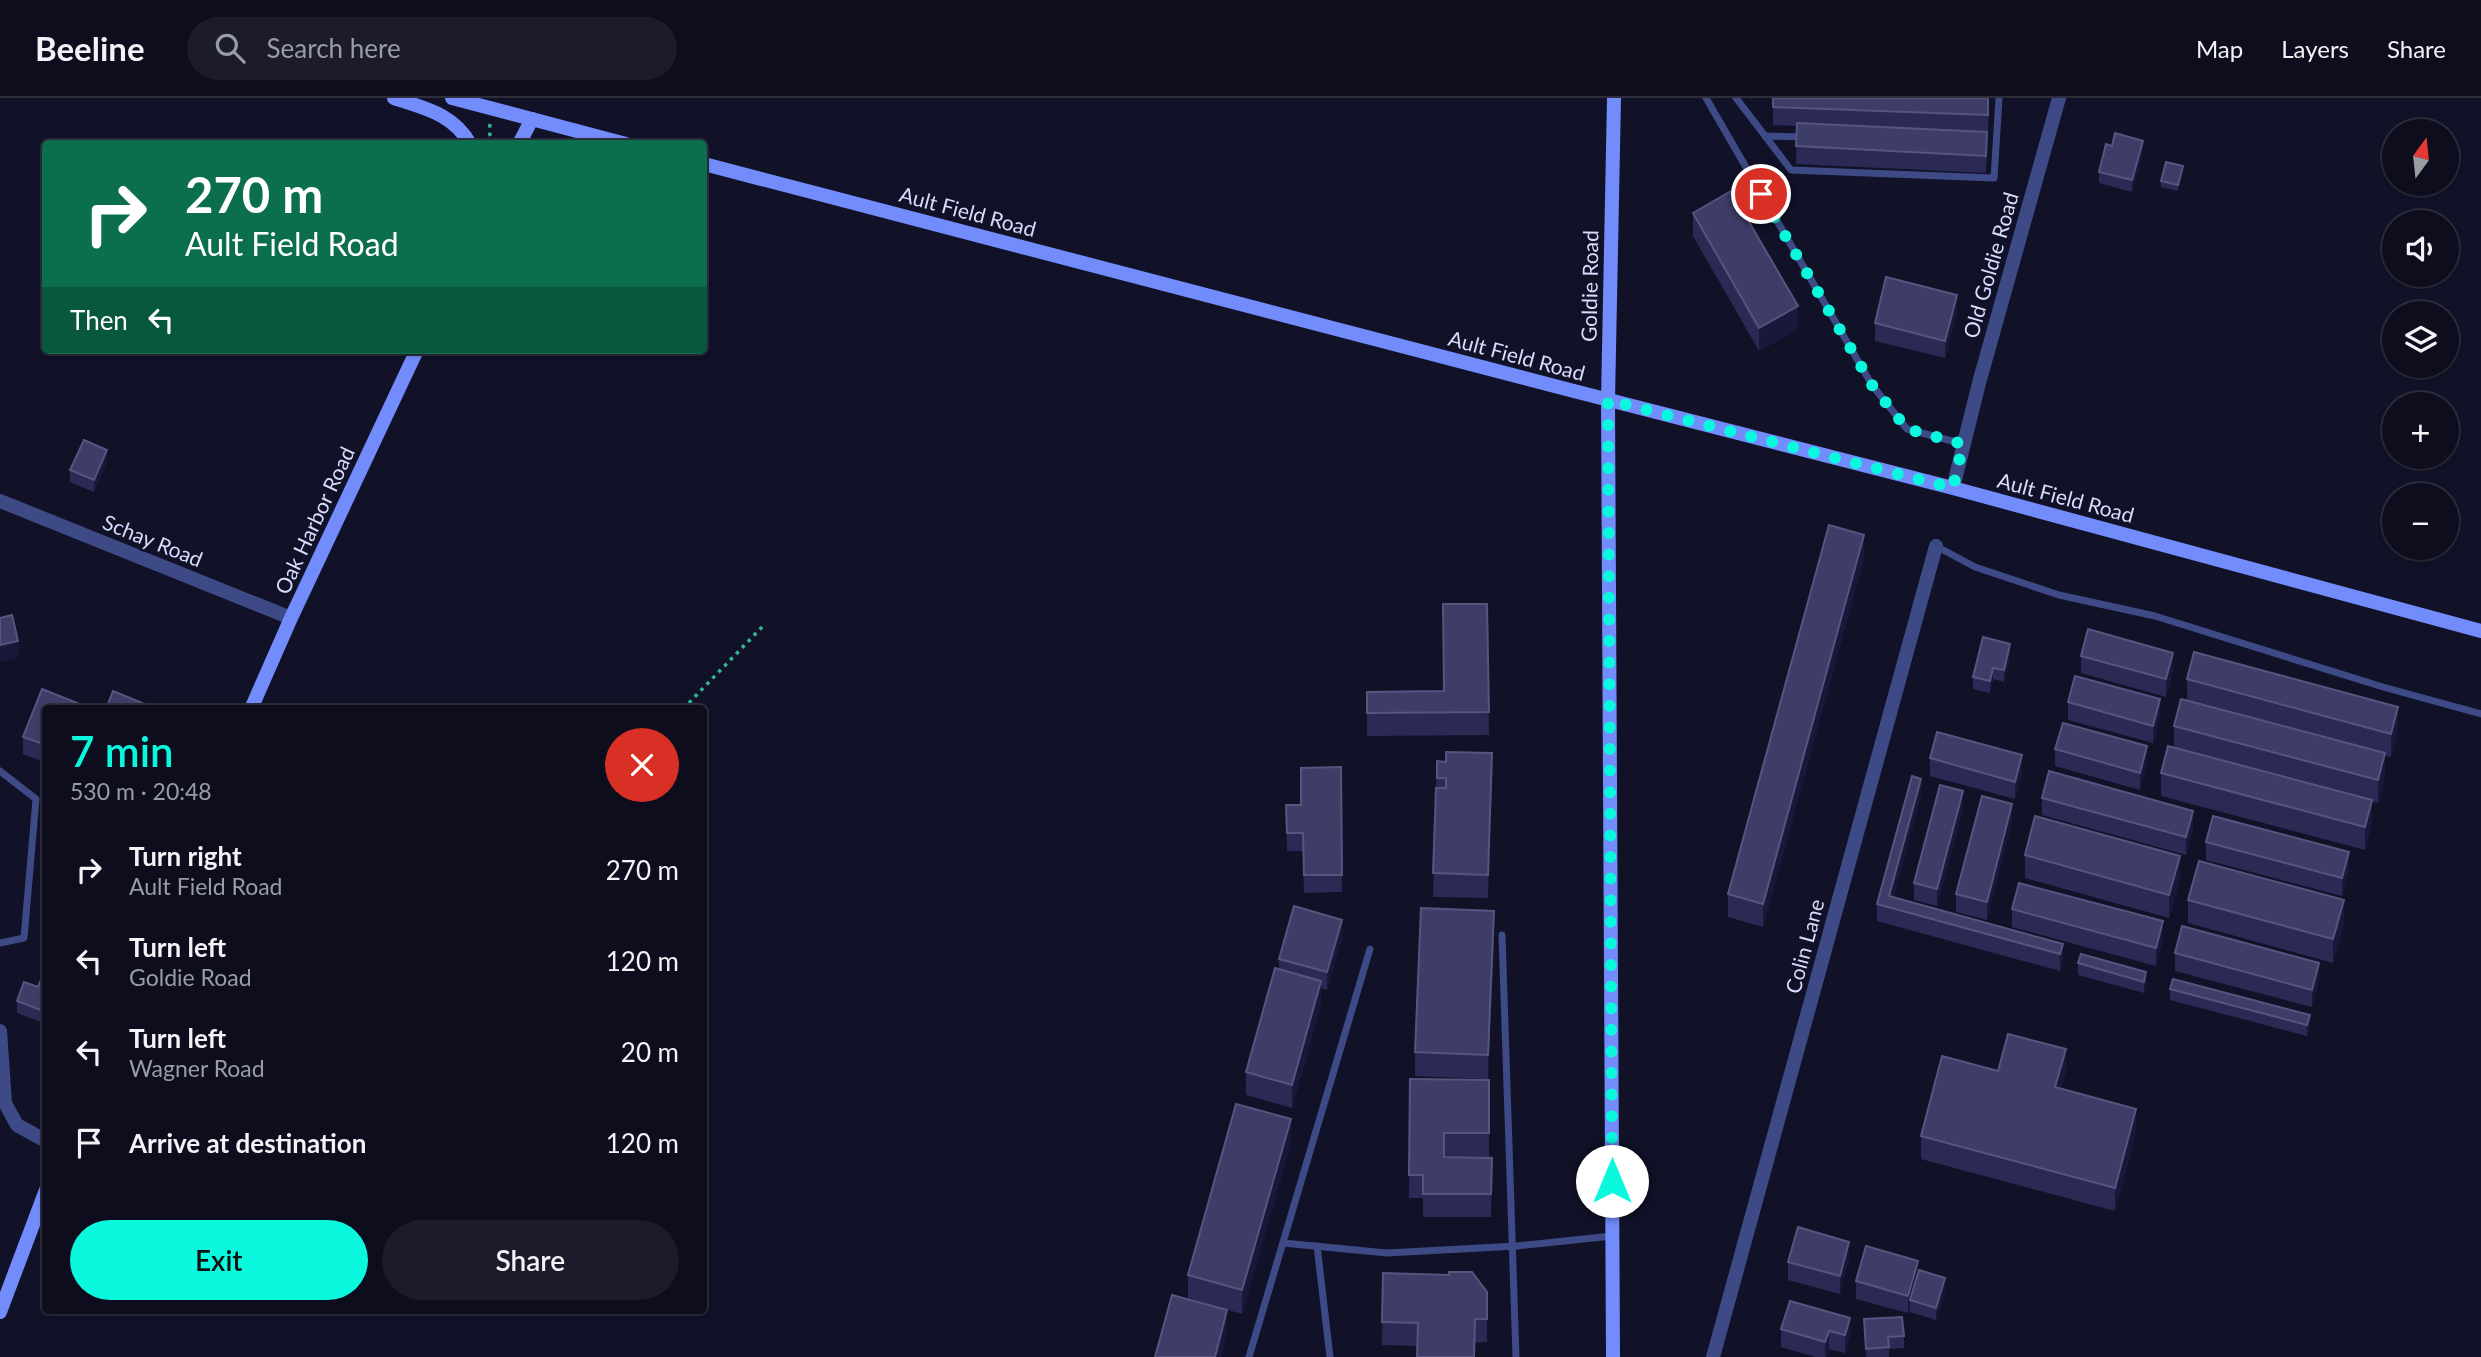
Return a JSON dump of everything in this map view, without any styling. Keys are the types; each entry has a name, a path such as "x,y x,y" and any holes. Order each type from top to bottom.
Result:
{"street":[{"path":"394,98 452,120 468,140"},
{"path":"452,98 611,140"},
{"name":"Goldie Road","path":"1613,1357 1608,400 1614,98"},
{"name":"Old Goldie Road","path":"1963,444 2059,98"},
{"path":"521,140 532,119"},
{"name":"Ault Field Road","path":"707,165 1953,488 2481,631"},
{"name":"Oak Harbor Road","path":"253,705 415,354"},
{"path":"1953,488 1963,444"},
{"name":"Schay Road","path":"0,501 291,618"},
{"name":"Colin Lane","path":"1713,1357 1936,545"},
{"path":"0,1031 5,1103 17,1125 42,1139"},
{"path":"0,1312 42,1201"}],"lane":[{"path":"1706,98 1872,385 1907,429 1963,444"},
{"path":"1736,98 1791,170 1994,178 1998,101 1985,104"},
{"path":"1765,136 1806,138"},
{"path":"1982,145 1996,145"},
{"path":"1936,545 1975,567 2059,595 2155,616 2383,687 2481,714"},
{"path":"0,771 36,799 24,938 0,943"},
{"path":"1502,935 1516,1357"},
{"path":"1249,1357 1370,949"},
{"path":"1283,1242 1387,1253 1513,1246 1612,1236"},
{"path":"1317,1246 1329,1357"}],"path":[{"path":"490,124 489,133 492,140"},
{"path":"687,705 764,625"}],"building":[{"path":"1773,98 1988,98 1988,115 1773,107"},
{"path":"1797,123 1987,132 1986,156 1796,146"},
{"path":"2115,133 2143,141 2132,180 2099,172 2106,144 2112,146"},
{"path":"2166,162 2183,166 2178,185 2161,181"},
{"path":"1731,191 1798,306 1759,328 1693,213"},
{"path":"1886,277 1957,295 1945,341 1875,323"},
{"path":"84,440 107,450 94,480 70,470"},
{"path":"1829,525 1864,535 1763,904 1728,894"},
{"path":"1443,604 1487,604 1489,712 1367,713 1367,692 1444,691"},
{"path":"12,615 18,641 0,645 0,618"},
{"path":"2088,629 2173,653 2166,679 2081,656"},
{"path":"1983,637 2010,644 2004,670 1993,668 1990,681 1973,677"},
{"path":"2194,652 2398,707 2391,734 2187,679"},
{"path":"2075,676 2160,699 2153,726 2068,702"},
{"path":"42,689 82,705 42,705 42,744 23,737"},
{"path":"113,691 147,705 108,705"},
{"path":"2181,699 2385,753 2378,780 2174,726"},
{"path":"2063,723 2147,746 2140,773 2055,749"},
{"path":"1937,732 2022,755 2015,782 1930,758"},
{"path":"2168,746 2372,800 2365,827 2161,773"},
{"path":"1446,752 1492,753 1488,875 1433,873 1436,788 1446,788 1446,778 1437,778 1437,761 1446,762"},
{"path":"1341,767 1342,875 1304,875 1303,833 1287,833 1286,805 1301,805 1301,768"},
{"path":"2049,771 2193,811 2186,837 2042,798"},
{"path":"1912,776 1921,779 1889,896 2063,944 2060,954 1877,904"},
{"path":"1940,785 1963,791 1937,889 1914,883"},
{"path":"1982,796 2012,804 1987,902 1956,894"},
{"path":"2035,816 2180,856 2169,895 2025,855"},
{"path":"2213,816 2349,852 2342,878 2206,842"},
{"path":"2199,861 2344,900 2333,939 2188,900"},
{"path":"2019,883 2163,921 2156,948 2012,909"},
{"path":"1294,906 1342,920 1327,972 1279,959"},
{"path":"1421,908 1494,911 1488,1055 1415,1052"},
{"path":"2182,926 2319,963 2312,990 2175,953"},
{"path":"2081,954 2146,972 2144,982 2078,963"},
{"path":"1275,968 1321,981 1292,1085 1246,1072"},
{"path":"42,978 42,1010 17,1001 24,982 38,987"},
{"path":"2173,979 2310,1015 2307,1025 2170,989"},
{"path":"2008,1034 2066,1049 2055,1087 2136,1109 2115,1188 1921,1136 1942,1056 1998,1071"},
{"path":"1410,1079 1489,1080 1489,1133 1444,1133 1444,1157 1492,1158 1491,1194 1423,1194 1423,1175 1409,1175"},
{"path":"1236,1104 1291,1119 1242,1290 1188,1275"},
{"path":"1798,1227 1849,1242 1840,1276 1788,1262"},
{"path":"1866,1246 1918,1261 1908,1296 1856,1281"},
{"path":"1919,1270 1945,1278 1936,1308 1910,1300"},
{"path":"1449,1272 1472,1272 1487,1292 1487,1319 1475,1319 1474,1357 1417,1357 1418,1323 1382,1322 1383,1273 1449,1275"},
{"path":"1172,1295 1227,1310 1215,1357 1155,1357"},
{"path":"1790,1301 1850,1318 1845,1335 1829,1331 1825,1342 1781,1329"},
{"path":"1902,1317 1904,1336 1888,1337 1889,1347 1866,1349 1864,1319"}],"route":[{"path":"1612,1181 1608,400 1953,488 1963,444 1907,429 1872,385 1761,194"}]}
